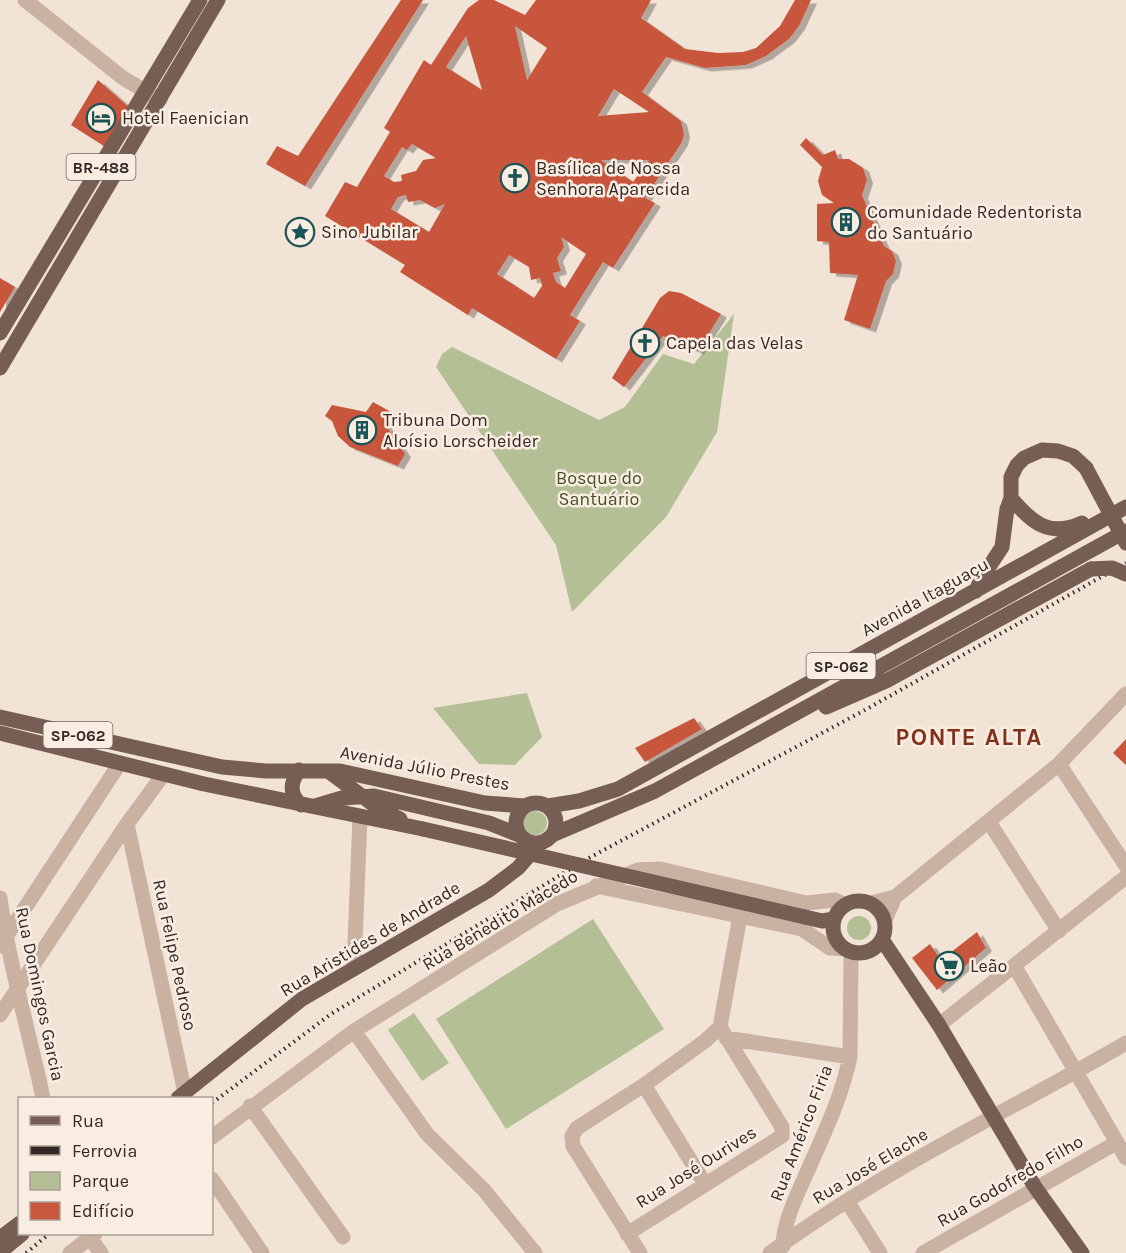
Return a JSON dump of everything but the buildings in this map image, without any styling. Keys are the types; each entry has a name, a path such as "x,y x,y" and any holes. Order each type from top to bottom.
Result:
{"main road":[{"name":"BR-488","path":"0,333 200,0"},
{"name":"BR-488","path":"0,368 218,0"},
{"path":"976,591 1002,547 1007,508 1011,498 1011,477 1017,465 1024,458 1042,450 1073,456 1086,468 1126,543"},
{"path":"1011,498 1032,520 1049,528 1070,529 1089,520 1106,518"},
{"name":"Avenida Itaguaçu","path":"548,806 579,801 618,789 1126,507"},
{"name":"SP-062","path":"521,837 546,839 655,791 1126,531"},
{"path":"794,714 815,712 888,680 1090,569 1112,568 1126,574"},
{"name":"Avenida Júlio Prestes","path":"0,717 237,770 326,769 485,803 525,806"},
{"name":"Avenida Júlio Prestes","path":"0,733 163,775 420,828 830,923"},
{"path":"115,743 115,762"},
{"path":"326,769 381,810 420,828"},
{"path":"299,770 293,781 292,791 306,806"},
{"name":"Avenida Júlio Prestes","path":"306,806 361,795 489,823 521,837"},
{"name":"SP-062","path":"525,806 536,802 548,806"},
{"path":"525,806 515,822 521,837 525,859"},
{"path":"546,839 556,823 548,806"},
{"name":"Rua Aristides de Andrade","path":"181,1096 302,999 489,891 509,877 546,839"},
{"path":"869,952 883,940 885,920 880,910 871,903 858,901 846,905 830,923 837,941 847,951 869,952 902,970"},
{"path":"883,940 939,1025 1035,1187 1082,1253"},
{"path":"0,1238 18,1224"},
{"path":"0,1252 20,1235"}],"street":[{"path":"25,0 145,93 160,100"},
{"path":"871,903 895,897 989,822 1059,764 1126,694"},
{"path":"3,942 115,762"},
{"path":"1059,764 1126,866"},
{"path":"0,1015 127,824 163,775"},
{"path":"354,968 360,817"},
{"path":"989,822 1059,931"},
{"name":"Rua Felipe Pedroso","path":"127,824 181,1096"},
{"path":"596,886 638,870 654,868 806,903 835,900 846,905"},
{"path":"939,1025 1126,877"},
{"name":"Rua Benedito Macedo","path":"213,1136 250,1106 354,1031 557,904 596,886 805,930 830,948 847,951"},
{"path":"885,920 895,897"},
{"name":"Rua Domingos Garcia","path":"0,898 3,942 19,985 43,1097"},
{"path":"723,1033 740,916"},
{"name":"Rua Américo Firia","path":"779,1250 795,1200 838,1099 850,1057 847,951"},
{"path":"1015,967 1074,1073 1126,1158"},
{"path":"354,1031 427,1134 484,1190 535,1253"},
{"path":"640,1253 573,1146 572,1136 577,1128 644,1085 705,1041 723,1033 850,1057"},
{"name":"Rua José Ourives","path":"627,1234 778,1139 783,1132 723,1033"},
{"name":"Rua José Elache","path":"779,1250 847,1201 993,1115 1126,1043"},
{"path":"644,1085 705,1184"},
{"path":"250,1106 343,1237"},
{"name":"Rua Godofredo Filho","path":"923,1253 1035,1187 1116,1143"},
{"path":"213,1180 262,1253"},
{"path":"847,1201 880,1253"},
{"path":"70,1253 93,1236 101,1253"}],"green space":[{"name":"Bosque do Santuário","path":"734,314 717,432 666,517 572,612 556,545 436,367 442,354 452,347 599,420 625,407 663,354 694,364"},
{"path":"527,693 542,737 515,765 479,764 433,708"},
{"path":"535,811 544,814 547,823 544,832 535,835 526,832 523,823 526,814"},
{"path":"859,916 867,920 871,928 867,936 859,940 851,936 847,928 851,920"},
{"path":"593,919 664,1029 506,1129 436,1019"},
{"path":"414,1013 449,1063 422,1081 388,1030"}],"railway":[{"path":"213,1102 331,1014 587,859 865,710 1126,563"},
{"path":"26,1253 48,1235"}],"place":[{"name":"Hotel Faenician","path":"101,118"},
{"name":"Basílica de Nossa Senhora Aparecida","path":"515,178"},
{"name":"Comunidade Redentorista do Santuário","path":"846,222"},
{"name":"Sino Jubilar","path":"300,232"},
{"name":"Capela das Velas","path":"645,343"},
{"name":"Tribuna Dom Aloísio Lorscheider","path":"362,430"},
{"name":"Leão","path":"949,966"}],"district":[{"name":"PONTE ALTA","path":"969,737"}]}
